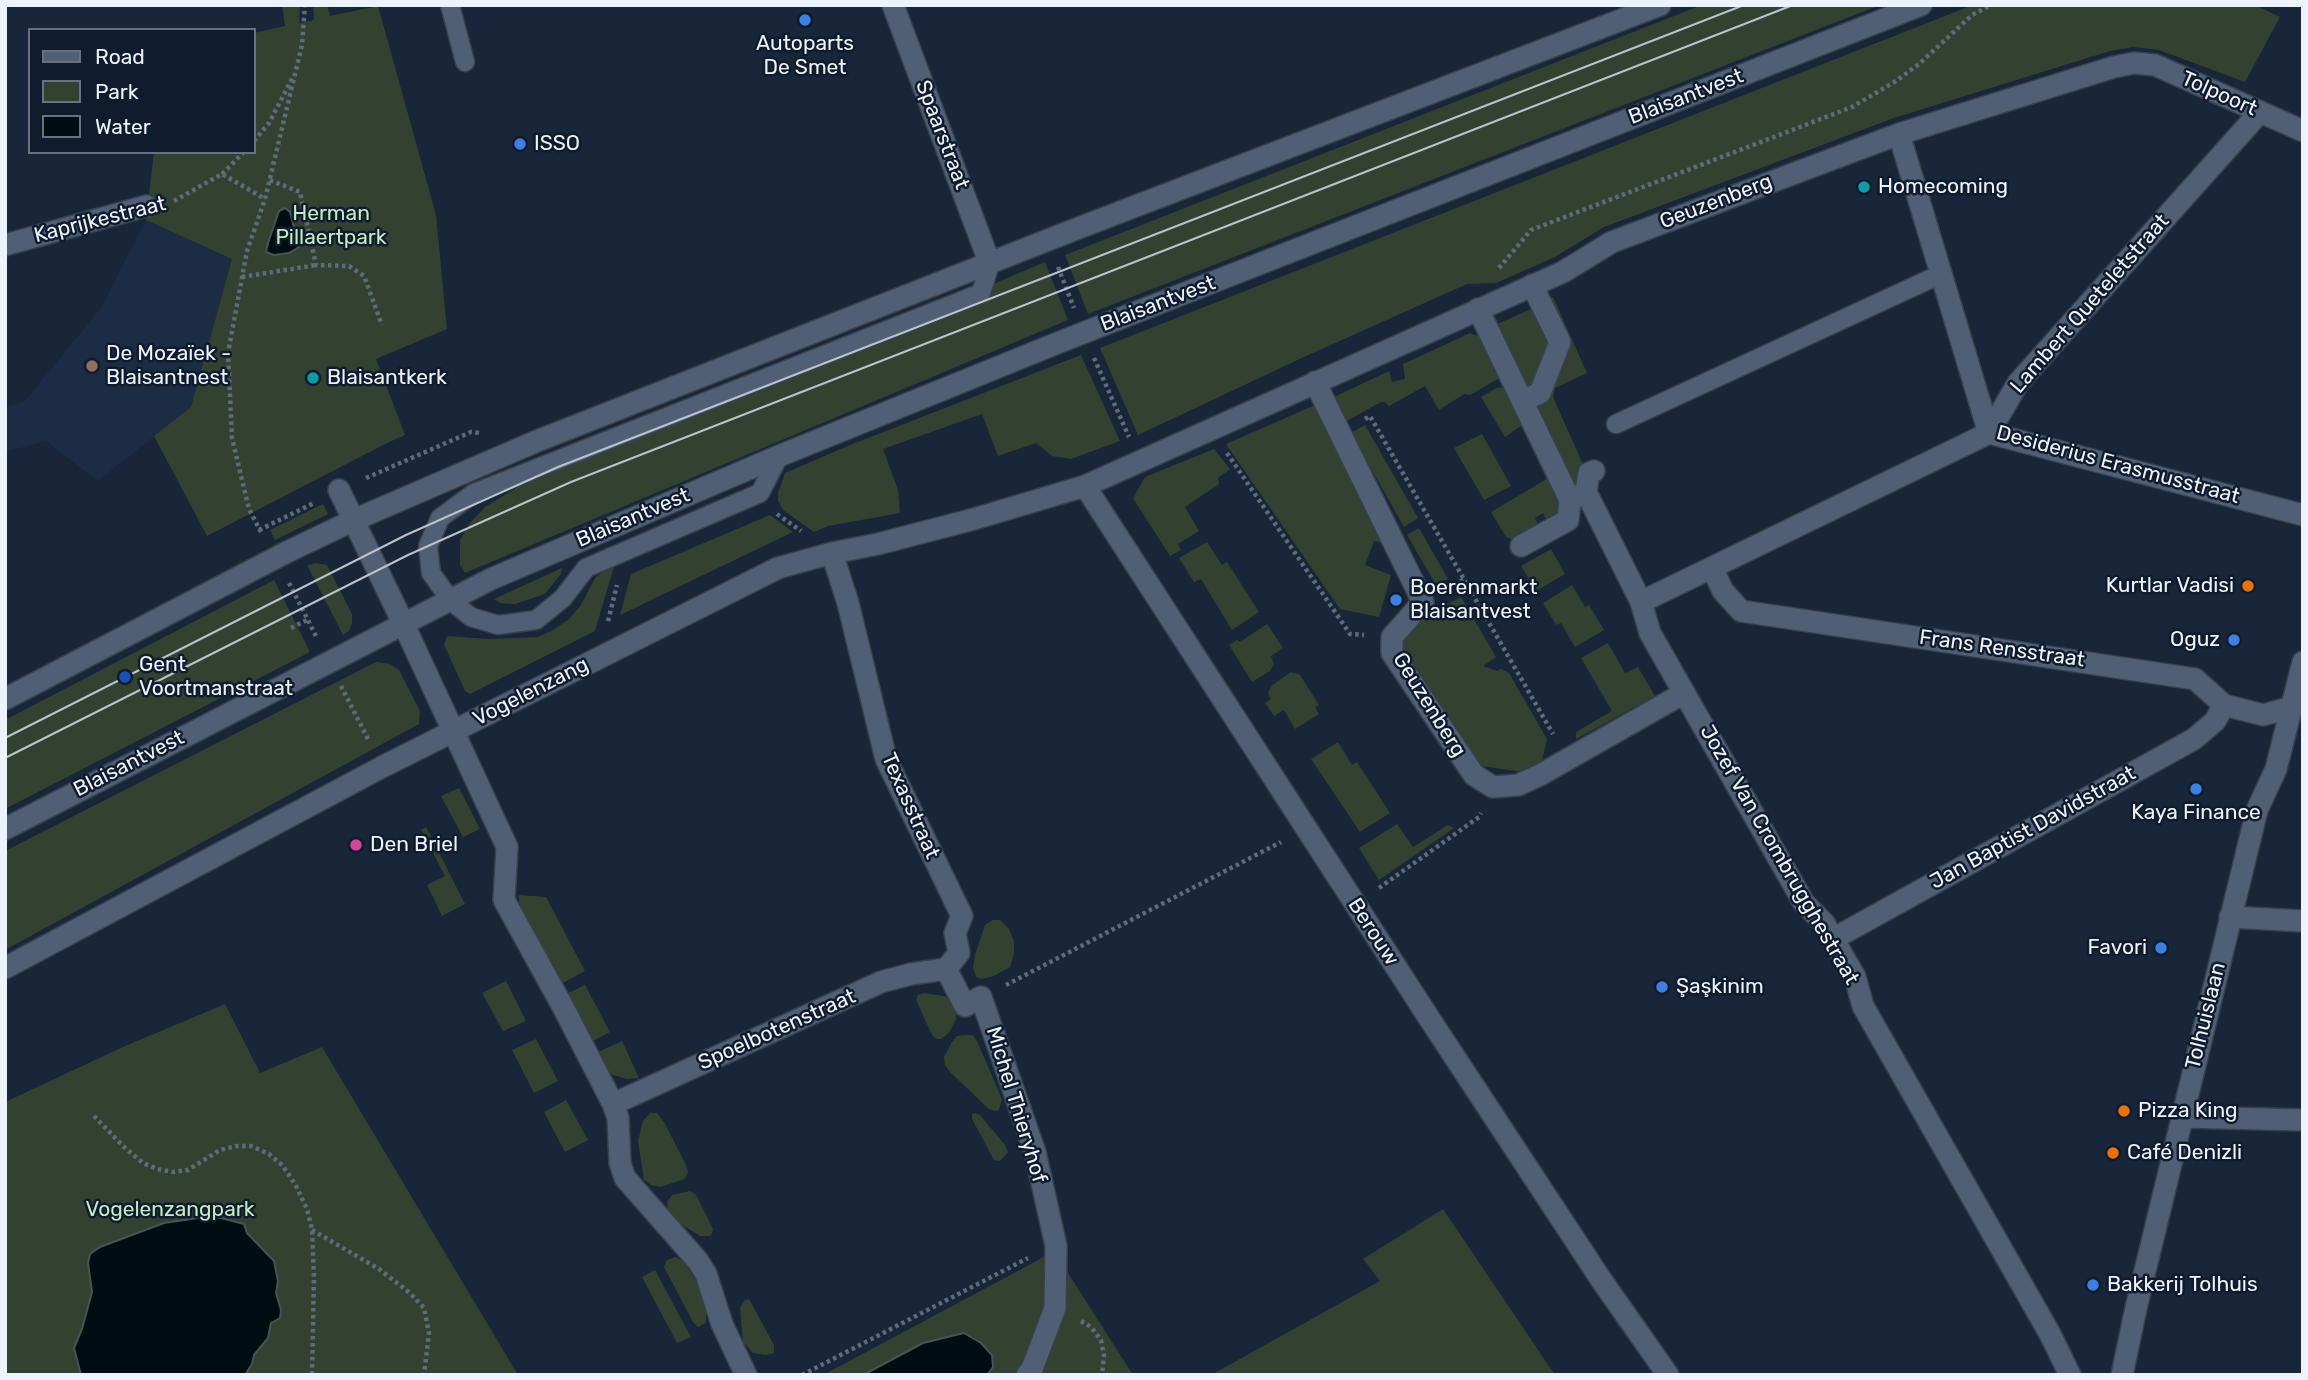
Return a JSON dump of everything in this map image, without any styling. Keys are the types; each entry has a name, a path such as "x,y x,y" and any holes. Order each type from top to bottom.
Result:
{"street":[{"name":"Spaarstraat","path":"893,5 990,264"},
{"path":"5,699 354,520 537,441 1660,5"},
{"name":"Blaisantvest","path":"5,829 491,579 779,456 1060,342 1922,5"},
{"name":"Tolpoort","path":"2134,63 2155,65 2303,131"},
{"name":"Geuzenberg","path":"1085,486 1563,272 1612,242 1899,134 2134,63"},
{"name":"Lambert Queteletstraat","path":"1989,433 2018,383 2260,112"},
{"name":"Desiderius Erasmusstraat","path":"1899,134 1989,433 2303,515"},
{"name":"Kaprijkestraat","path":"5,244 145,206"},
{"path":"1522,401 1541,393 1560,342 1532,285"},
{"name":"Jozef Van Crombrugghestraat","path":"1478,309 1522,401 1578,496 1598,516 1642,602 1650,633 1804,903 1824,923 1855,977 1863,1006 2050,1334 2070,1375"},
{"name":"Geuzenberg","path":"1315,382 1423,602 1392,637 1392,653 1474,775 1493,787"},
{"path":"1642,602 1989,433"},
{"path":"1521,546 1568,520 1589,473 1594,471"},
{"name":"Vogelenzang","path":"5,968 370,774 778,568 974,519 1085,486"},
{"name":"Berouw","path":"1085,486 1355,905 1602,1281 1668,1375"},
{"path":"339,491 508,848 504,900 613,1104 618,1118 620,1163 625,1178 706,1274 722,1324 747,1375"},
{"name":"Texasstraat","path":"826,554 848,603 886,760 962,916 955,933 959,953 946,969"},
{"name":"Frans Rensstraat","path":"1712,568 1723,591 1741,611 2195,679 2224,705 2263,715 2297,705"},
{"name":"Tolhuislaan","path":"2122,1375 2257,810 2276,769 2297,705 2303,662"},
{"path":"1493,787 1517,785 1540,775 1684,693"},
{"name":"Jan Baptist Davidstraat","path":"1833,939 2194,739 2215,721 2224,705"},
{"path":"2230,917 2303,922"},
{"name":"Michel Thieryhof","path":"946,969 965,1006 982,998 1035,1152 1056,1246 1055,1308 1032,1369 1027,1375"},
{"name":"Spoelbotenstraat","path":"613,1104 881,982 946,969"},
{"path":"2182,1117 2303,1120"}],"lane":[{"path":"450,5 465,62"},
{"path":"779,456 760,493 586,568 563,598 536,620 498,625 471,617 451,601 430,573 428,546 440,518 474,493 981,293 990,264"},
{"path":"1616,424 1941,274"}],"path":[{"path":"276,558 249,509 232,438 228,353 247,251 265,199 297,69 305,5"},
{"path":"1478,309 1481,291 1531,230 1852,107 1896,81 1919,64 1972,15 1991,5"},
{"path":"256,139 269,123 297,69"},
{"name":"Kaprijkestraat","path":"145,206 169,204 222,174 242,154"},
{"path":"222,174 265,199"},
{"path":"270,180 300,192 316,265"},
{"path":"242,277 316,265 349,266 364,276 382,325"},
{"path":"1340,434 1370,416 1567,760"},
{"path":"1211,429 1350,634 1392,637"},
{"path":"772,510 813,539 826,554"},
{"path":"597,659 620,576"},
{"path":"291,628 307,620"},
{"path":"1355,905 1479,817 1493,787"},
{"path":"982,998 1306,829"},
{"path":"94,1116 143,1163 157,1169 173,1172 188,1170 220,1150 237,1146 251,1146 270,1154 282,1165 307,1209 312,1229 312,1375"},
{"path":"312,1229 379,1269 410,1293 424,1308 429,1333 424,1375"},
{"path":"802,1375 1015,1264 1056,1246"},
{"path":"1055,1308 1091,1326 1097,1333 1103,1347 1102,1375"}],"shaded area":[{"name":"De Mozaïek - Blaisantnest","path":"146,220 232,259 191,407 98,481 46,441 5,452 5,407 24,402 101,308"}],"green space":[{"name":"Herman Pillaertpark","path":"282,5 300,5 299,23 314,20 313,5 327,5 330,16 378,6 436,215 447,329 376,359 405,435 207,536 154,436 191,407 232,259 146,220 154,154 256,154 256,33 285,26"},
{"path":"1702,5 1880,5 1088,314 1065,255"},
{"path":"1973,5 2255,5 2280,17 2245,82 2159,50 2133,47 2110,51 1894,118 1604,227 1555,257 1496,283 1467,284 1138,435 1100,348"},
{"path":"1045,262 1068,320 465,573 460,565 460,540 469,524 485,507 524,483"},
{"path":"1553,297 1587,373 1555,388 1553,397 1585,469 1580,484 1573,488 1530,404 1565,344 1546,300"},
{"path":"1538,306 1549,344 1535,390 1524,394 1495,325"},
{"path":"1470,333 1483,340 1501,377 1470,395 1464,394 1439,410 1425,386 1389,406 1381,402 1345,422 1332,398 1389,371 1392,382 1405,379 1403,364"},
{"path":"1081,355 1120,441 1071,459 1052,456 1036,443 998,456 982,414 883,449 898,490 900,513 828,526 814,532 783,510 778,501 785,473"},
{"path":"1505,387 1524,424 1505,437 1481,397 1497,388"},
{"path":"1315,405 1357,494 1384,543 1374,541 1365,565 1391,575 1379,617 1340,609 1226,444"},
{"path":"1365,425 1418,518 1404,527 1351,433"},
{"path":"1482,434 1511,486 1484,500 1454,448"},
{"path":"1214,449 1230,469 1218,478 1219,484 1185,507 1199,531 1178,544 1181,550 1170,556 1133,498 1145,477"},
{"path":"1548,478 1563,508 1561,515 1548,523 1543,513 1535,518 1538,524 1536,531 1517,541 1506,537 1491,512"},
{"path":"323,504 328,514 275,540 270,530"},
{"path":"770,515 793,532 620,615 631,574"},
{"path":"1419,528 1448,579 1436,585 1407,535"},
{"path":"1207,542 1222,565 1227,562 1259,612 1232,630 1201,579 1194,582 1179,558"},
{"path":"1551,549 1565,574 1536,591 1521,566"},
{"path":"615,563 595,631 470,694 465,691 444,645 447,636 488,639 538,637 569,619 581,605 595,578"},
{"path":"307,565 327,565 352,614 349,631 343,635"},
{"path":"562,568 561,574 545,594 515,604 500,603 494,599"},
{"path":"274,580 310,652 5,809 5,720"},
{"path":"1572,585 1585,607 1589,605 1604,630 1575,647 1561,623 1556,625 1543,603"},
{"path":"1461,597 1496,657 1483,666 1509,673 1547,739 1542,761 1522,772 1482,766 1401,646 1405,627"},
{"path":"1267,624 1283,648 1271,656 1274,664 1270,671 1252,682 1229,645 1237,640 1240,642"},
{"path":"1608,643 1625,673 1638,667 1655,696 1576,739 1576,732 1612,711 1581,658"},
{"path":"376,662 390,664 399,670 420,711 419,724 5,950 5,851"},
{"path":"1291,672 1300,675 1319,705 1315,707 1319,714 1295,729 1284,710 1274,716 1265,703 1271,699 1268,694 1271,686"},
{"path":"1338,742 1352,765 1357,762 1390,813 1360,832 1311,759"},
{"path":"459,788 480,829 463,837 441,796"},
{"path":"1397,824 1413,847 1448,825 1454,828 1379,880 1359,848"},
{"path":"426,827 465,904 442,916 427,885 445,876 421,830"},
{"path":"519,895 546,897 585,971 559,985 519,910"},
{"path":"993,920 1000,920 1009,929 1014,941 1014,954 1010,967 982,979 976,977 973,967 975,955 985,925"},
{"path":"506,981 526,1021 503,1031 482,993"},
{"path":"585,985 610,1032 589,1043 564,995"},
{"path":"924,993 953,1000 956,1008 956,1019 949,1033 941,1039 932,1035 916,1000 918,995"},
{"name":"Vogelenzangpark","path":"225,1004 260,1073 322,1047 518,1375 5,1375 5,1102 123,1047"},
{"path":"973,1035 977,1041 1002,1099 999,1110 989,1109 945,1065 944,1057 952,1042 957,1036"},
{"path":"536,1039 558,1081 534,1093 512,1050"},
{"path":"622,1041 639,1078 627,1079 602,1068 596,1053"},
{"path":"566,1100 588,1140 565,1152 544,1112"},
{"path":"650,1113 657,1113 664,1122 685,1163 688,1172 685,1179 660,1187 644,1180 638,1141 643,1121"},
{"path":"972,1114 980,1115 1005,1145 1008,1152 1000,1161 994,1160 972,1119"},
{"path":"690,1191 696,1195 713,1229 711,1236 700,1236 679,1223 668,1209 667,1202 672,1195"},
{"path":"1443,1209 1555,1375 1211,1375 1380,1281 1363,1259"},
{"path":"1054,1251 1133,1375 823,1375 1029,1265"},
{"path":"676,1257 685,1263 699,1286 706,1311 706,1323 698,1327 664,1267 667,1260"},
{"path":"655,1270 691,1337 677,1343 642,1277"},
{"path":"749,1299 774,1345 774,1353 753,1353 743,1342 740,1308 745,1300"}],"water":[{"path":"285,208 290,212 299,247 289,253 274,255 266,252 268,243 279,211"},
{"path":"221,1218 244,1224 247,1233 274,1261 280,1318 271,1323 268,1338 254,1355 245,1375 81,1375 74,1348 92,1292 88,1263 90,1254 100,1247 164,1223"},
{"path":"964,1333 981,1343 992,1355 993,1367 987,1375 863,1375 923,1343"}],"tram line":[{"path":"5,738 406,535 558,467 1744,5"},
{"path":"5,758 408,555 571,482 1793,5"}],"place":[{"name":"Autoparts De Smet","path":"805,20"},
{"name":"ISSO","path":"520,144"},
{"name":"Homecoming","path":"1864,187"},
{"name":"De Mozaïek - Blaisantnest","path":"92,366"},
{"name":"Blaisantkerk","path":"313,378"},
{"name":"Kurtlar Vadisi","path":"2248,586"},
{"name":"Boerenmarkt Blaisantvest","path":"1396,600"},
{"name":"Oguz","path":"2234,640"},
{"name":"Gent Voortmanstraat","path":"125,677"},
{"name":"Kaya Finance","path":"2196,789"},
{"name":"Den Briel","path":"356,845"},
{"name":"Favori","path":"2161,948"},
{"name":"Şaşkinim","path":"1662,987"},
{"name":"Pizza King","path":"2124,1111"},
{"name":"Café Denizli","path":"2113,1153"},
{"name":"Bakkerij Tolhuis","path":"2093,1285"}]}
